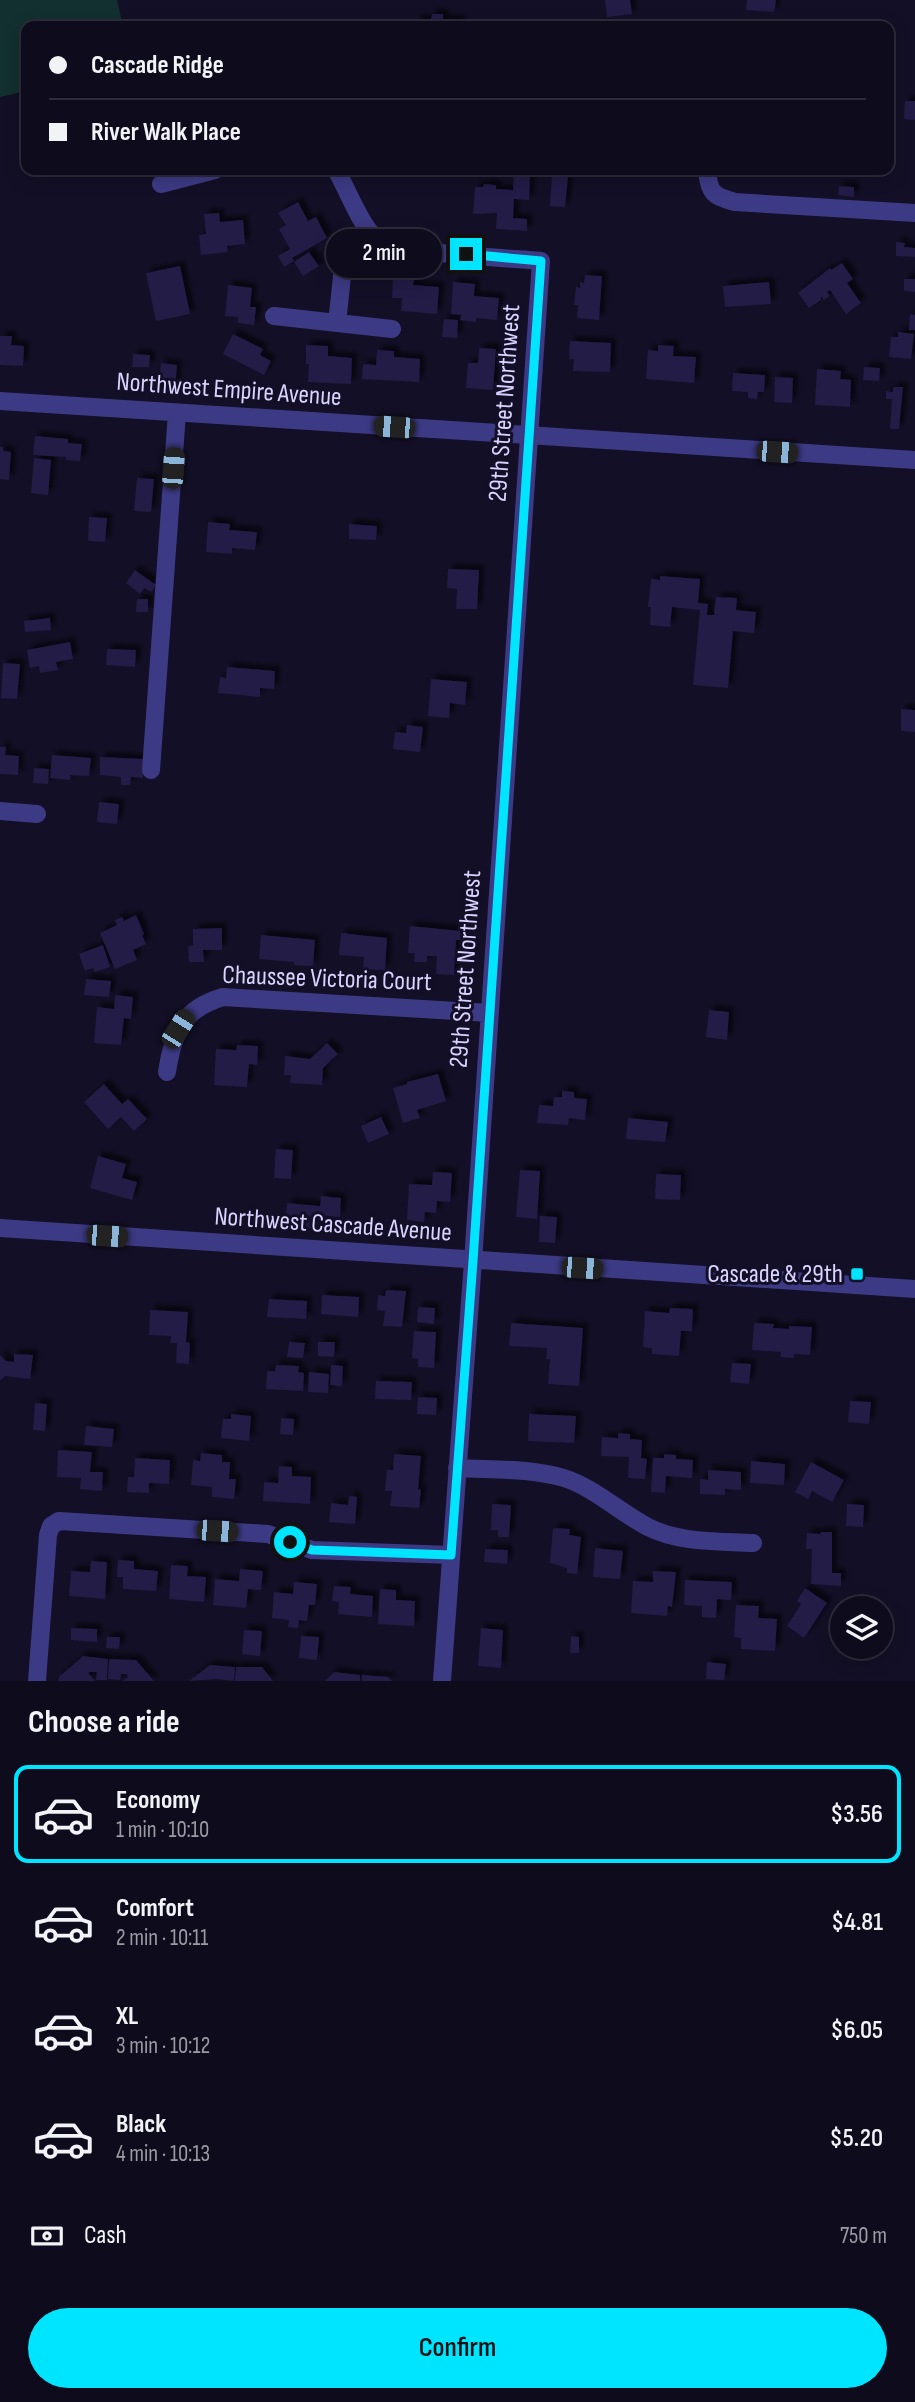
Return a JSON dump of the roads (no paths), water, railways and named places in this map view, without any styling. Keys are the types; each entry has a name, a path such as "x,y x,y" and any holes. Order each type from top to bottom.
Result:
{"street":[{"path":"161,184 196,175"},
{"path":"337,323 343,267 354,251 373,235 366,228 339,175"},
{"path":"708,175 708,187 718,198 735,202 915,213"},
{"name":"29th Street Northwest","path":"373,235 401,248 541,261 442,1681"},
{"path":"274,316 392,329"},
{"name":"Northwest Empire Avenue","path":"0,401 915,460"},
{"path":"151,770 177,413"},
{"path":"0,811 37,814"},
{"name":"Chaussee Victoria Court","path":"167,1072 170,1050 178,1029 188,1014 205,1002 223,998 489,1013"},
{"name":"Northwest Cascade Avenue","path":"0,1228 915,1289"},
{"path":"457,1468 542,1473 562,1478 590,1490 649,1528 665,1534 685,1539 753,1543"},
{"path":"37,1681 48,1535 55,1523 63,1521 268,1534 312,1550 451,1555"}],"place":[{"name":"Cascade & 29th","path":"857,1274"}]}
